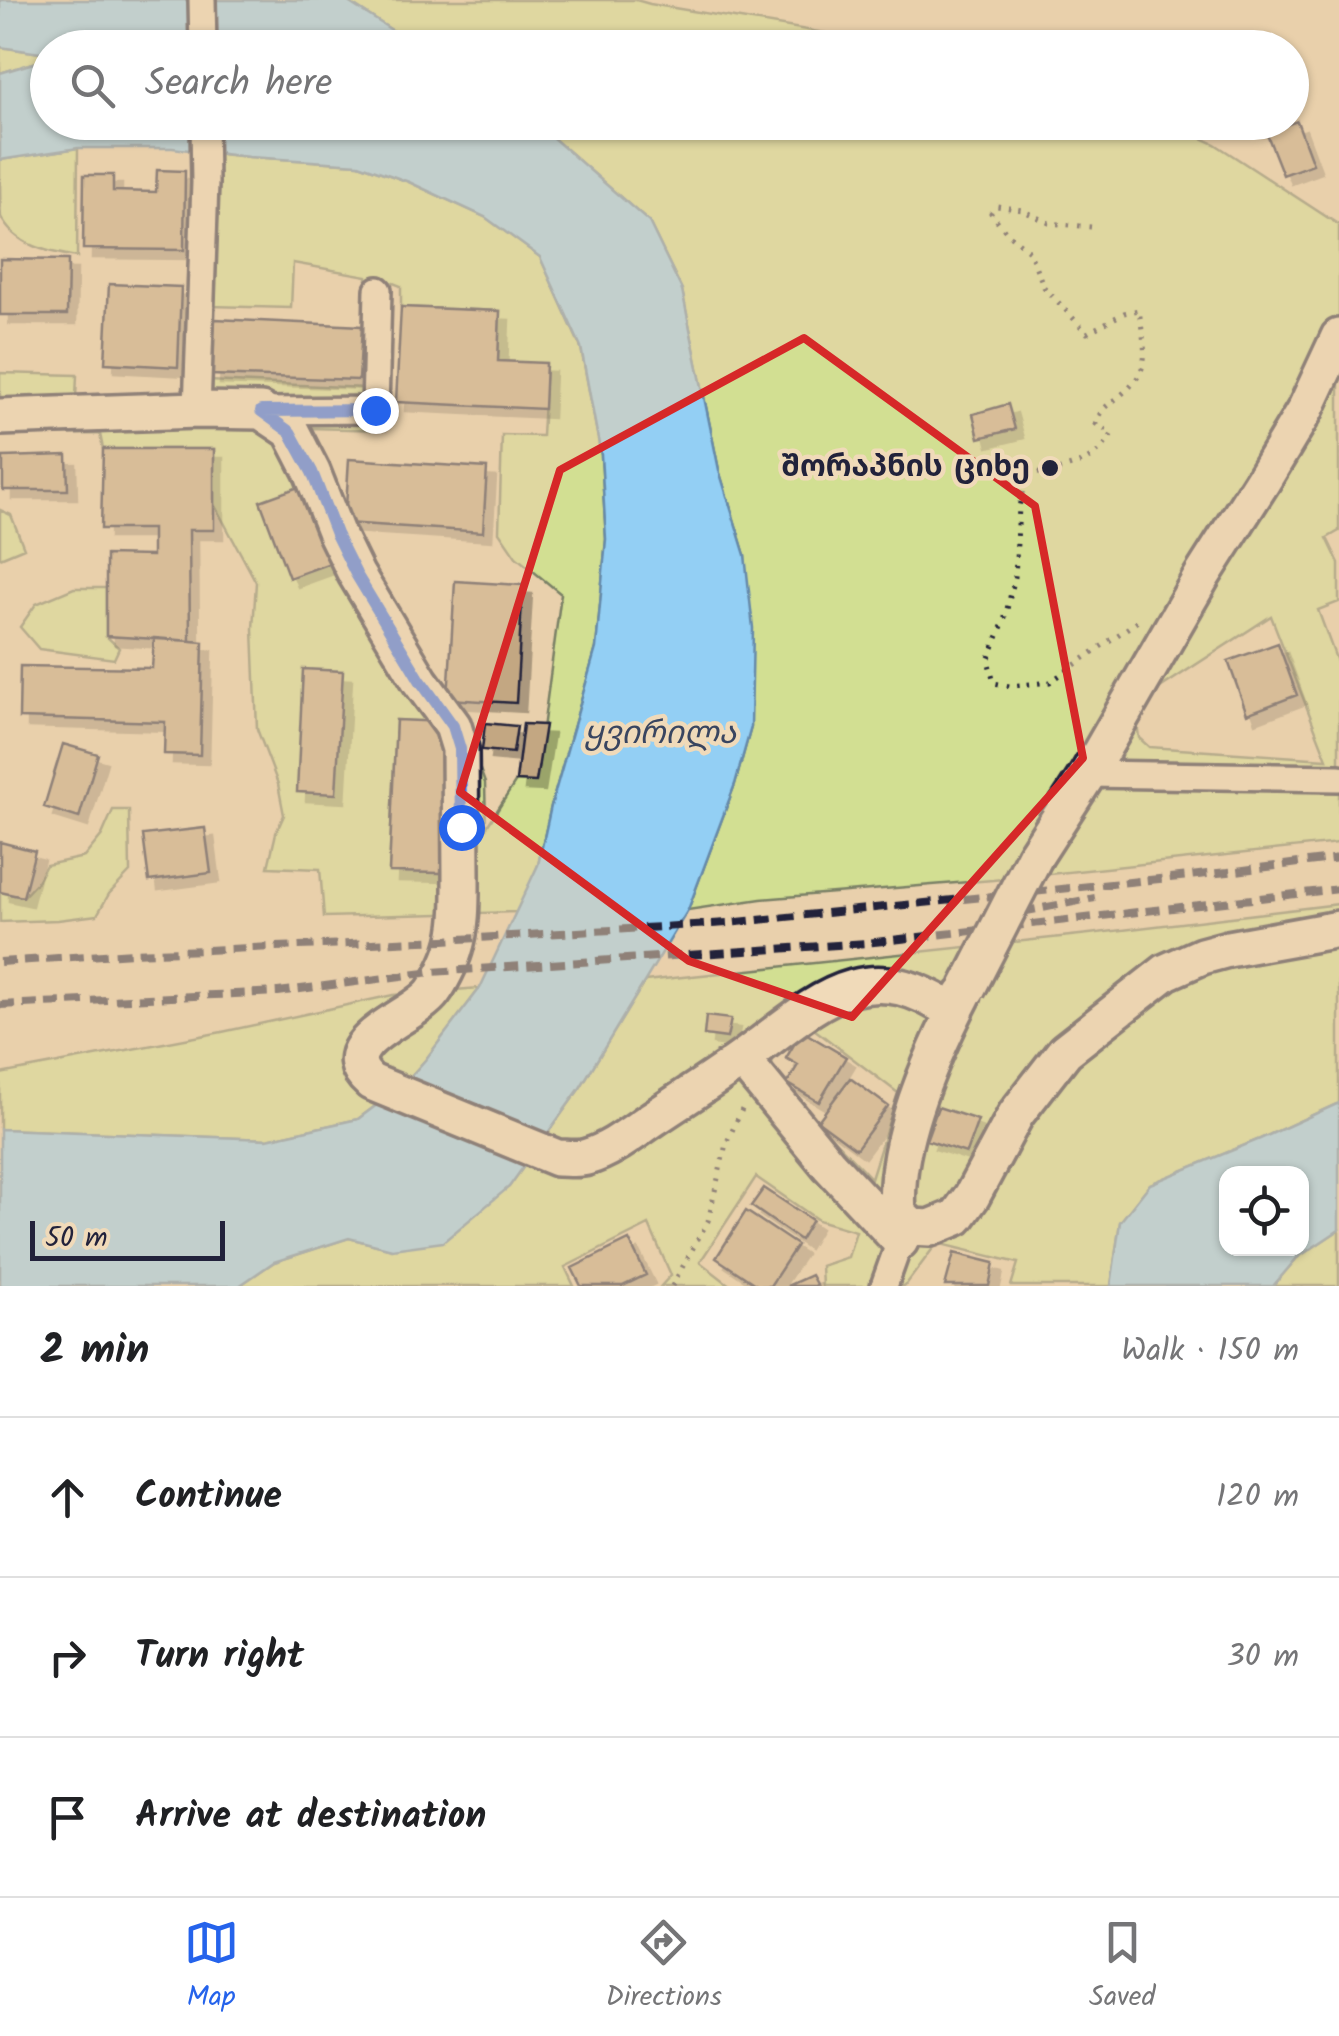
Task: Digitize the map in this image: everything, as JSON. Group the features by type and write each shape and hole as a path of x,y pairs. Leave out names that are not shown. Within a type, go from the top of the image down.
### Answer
{"street":[{"path":"202,0 202,30"},
{"path":"196,410 204,140"},
{"path":"0,417 196,410 375,410 378,290"},
{"path":"884,1286 906,1234 898,1214 896,1188 912,1113 960,1001 1035,856 1305,410 1339,337"},
{"path":"261,411 290,432 312,472 356,574 453,726 460,749 460,913 454,950 433,992 365,1043 358,1054 357,1065 371,1082 557,1158 584,1159 610,1148 746,1062 804,1011 836,993 891,984 932,998 960,1001"},
{"path":"1088,774 1339,778"},
{"path":"906,1234 957,1217 1016,1114 1065,1051 1166,972 1228,949 1339,928"},
{"path":"746,1062 829,1165 906,1234"}],"path":[{"path":"1091,227 1049,223 1022,210 997,206 991,213 1029,252 1044,287 1087,333 1124,313 1140,310 1146,358 1136,382 1100,410 1096,424 1112,434 1105,446 1069,468 1026,476 1019,507 1015,577 1004,621 988,660 994,683 1010,686 1050,682 1156,608"},
{"path":"672,1286 708,1220 726,1144 744,1105 746,1062"}],"highlighted area":[{"path":"804,338 1035,506 1083,758 852,1017 689,961 460,792 560,470"}],"green space":[{"path":"345,0 636,0 807,30 392,30"},
{"path":"0,47 30,51 30,64 0,73"},
{"path":"555,140 1206,140 1339,225 1339,531 1327,538 1339,563 1339,602 1318,610 1339,667 1339,843 993,880 761,899 688,910 735,784 751,727 745,555 719,470 682,290 649,222","holes":["1271,616 1327,759 1149,747 1139,738 1137,722 1154,692"]},
{"path":"78,148 77,257 33,246 7,227 1,217 0,160"},
{"path":"191,151 359,164 485,217 540,257 581,348 601,455 606,539 596,648 538,865 518,912 324,917 320,869 268,867 284,815 278,784 257,729 253,629 256,582 214,504 214,449 103,449 100,434 0,435 0,373 77,375 76,398 186,395","holes":["293,263 367,276 366,388 208,381 211,306 291,308","388,281 401,286 401,307 500,311 498,361 546,364 542,436 502,435 499,532 516,557 561,594 536,781 516,781 486,828 485,783 471,745 345,523 308,428 386,430","396,720 446,723 440,873 389,871"]},
{"path":"0,510 11,515 24,548 0,558"},
{"path":"74,588 106,588 106,636 119,648 114,659 39,649 20,627 36,604"},
{"path":"113,810 129,810 130,872 109,894 97,915 0,922 0,892 23,897 46,865 84,857 102,835"},
{"path":"1339,904 1339,1103 1150,1184 1120,1222 1111,1286 1011,1286 1018,1263 937,1243 905,1286 822,1286 821,1266 848,1257 856,1231 818,1220 756,1177 700,1262 731,1286 661,1286 671,1275 649,1225 565,1267 574,1286 239,1286 274,1262 349,1238 392,1249 509,1187 580,1088 645,981","holes":["806,1023 898,1093 871,1178 771,1074 774,1051"]},
{"path":"480,988 402,1086 358,1119 267,1139 0,1129 0,1074 393,995"},
{"path":"1339,1230 1339,1286 1273,1286 1297,1258 1309,1256 1309,1250"}],"water":[{"path":"0,0 345,0 392,30 30,30 30,51 0,47"},
{"name":"ყვირილა","path":"30,64 30,140 555,140 649,222 682,290 719,470 745,555 753,628 751,727 735,784 688,910 580,1088 509,1187 443,1242 392,1249 349,1238 274,1262 239,1286 0,1286 0,1129 267,1139 358,1119 402,1086 480,988 538,865 596,648 606,539 601,455 581,347 540,257 485,217 359,164 172,148 78,148 0,160 0,73"},
{"path":"1339,1103 1339,1230 1309,1250 1309,1166 1219,1166 1219,1256 1300,1256 1273,1286 1111,1286 1120,1222 1150,1184"}],"building":[{"path":"1269,140 1304,140 1313,164 1283,175"},
{"path":"157,170 185,171 184,250 83,249 84,175 113,175 113,191 156,192"},
{"path":"0,259 68,260 67,315 0,315"},
{"path":"109,284 181,287 178,367 105,363"},
{"path":"401,307 500,311 498,361 546,363 544,409 396,402"},
{"path":"215,319 362,326 359,380 211,375"},
{"path":"1008,404 1015,429 979,438 973,414"},
{"path":"103,449 214,449 214,530 189,530 190,641 106,636 106,555 152,556 152,529 101,529"},
{"path":"67,455 68,490 3,490 3,457"},
{"path":"349,459 487,468 483,532 345,523"},
{"path":"304,485 333,562 289,578 260,501"},
{"path":"455,581 523,585 516,703 448,699"},
{"path":"154,638 203,642 200,755 164,754 165,722 19,718 20,666 152,668"},
{"path":"1278,643 1297,695 1247,714 1228,661"},
{"path":"303,669 343,671 336,794 297,792"},
{"path":"396,720 446,722 441,873 389,872"},
{"path":"485,723 517,726 513,753 482,750"},
{"path":"523,724 545,725 536,782 516,781"},
{"path":"63,744 98,754 79,818 44,807"},
{"path":"205,828 211,873 149,881 143,835"},
{"path":"0,842 35,851 23,897 0,892"},
{"path":"706,1016 731,1019 727,1038 704,1035"},
{"path":"802,1031 846,1057 819,1102 787,1083 798,1065 786,1058"},
{"path":"850,1078 888,1106 856,1149 818,1121"},
{"path":"938,1107 978,1120 966,1153 926,1140"},
{"path":"764,1188 812,1220 800,1240 751,1206"},
{"path":"746,1211 797,1245 770,1286 758,1286 716,1258"},
{"path":"629,1240 646,1275 623,1286 581,1286 572,1268"},
{"path":"954,1253 994,1263 989,1286 945,1286"},
{"path":"811,1275 817,1286 787,1286"}],"railway":[{"path":"0,962 728,923 1339,858"},
{"path":"0,1005 278,992 432,972 866,943 1339,889"},
{"path":"1021,912 1095,898"}],"place":[{"name":"შორაპნის ციხე","path":"1050,468"}],"route":[{"path":"375,410 261,411 290,432 312,472 356,574 420,680 453,726 460,749 461,827"}]}
